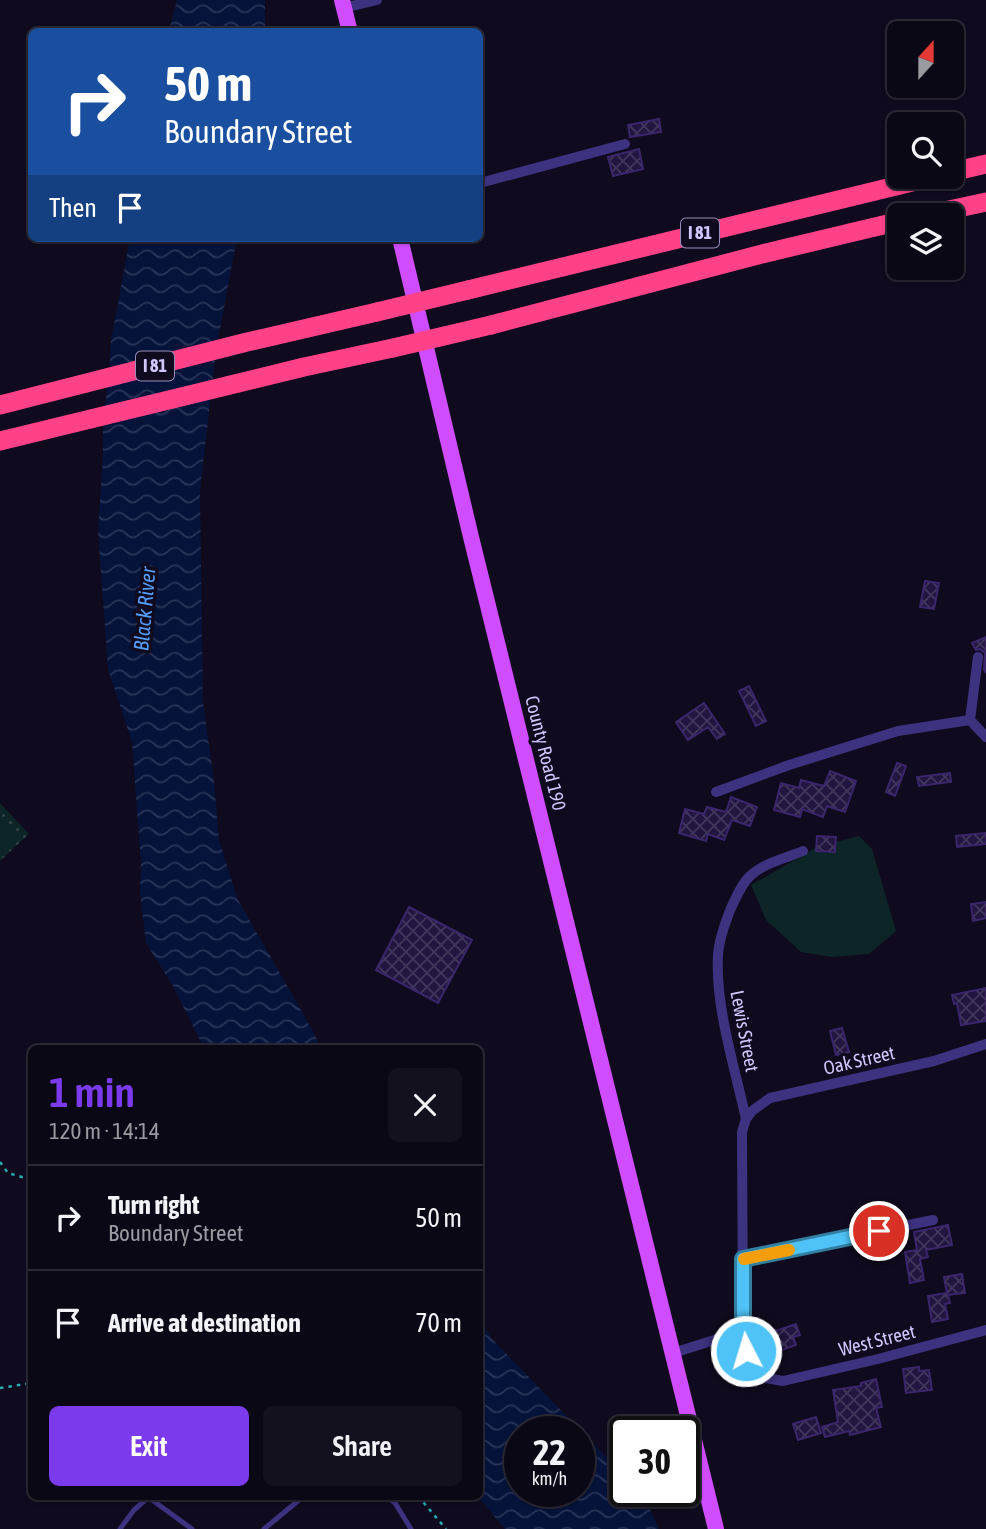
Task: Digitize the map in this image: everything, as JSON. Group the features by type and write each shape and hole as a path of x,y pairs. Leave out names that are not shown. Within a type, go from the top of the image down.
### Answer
{"highway":[{"path":"964,169 986,164"},
{"name":"I 81","path":"0,405 247,342 887,188"},
{"path":"964,207 986,202"},
{"name":"I 81","path":"0,441 491,325 887,224"}],"main road":[{"path":"343,4 348,28"},
{"name":"County Road 190","path":"401,242 471,537 716,1529"}],"street":[{"path":"343,4 377,0"},
{"path":"483,182 625,144"},
{"path":"978,657 971,720 986,737"},
{"path":"716,792 789,765 898,731 971,720"},
{"name":"Lewis Street","path":"776,1381 759,1374 754,1367 746,1351 743,1331 742,1132 746,1119 726,1034 718,985 718,953 723,927 737,895 750,876 803,851"},
{"name":"Oak Street","path":"746,1119 770,1098 934,1061 986,1044"},
{"path":"743,1259 933,1220"},
{"name":"West Street","path":"776,1381 878,1359 986,1330"},
{"path":"673,1353 743,1331"}],"lane":[{"path":"120,1529 146,1500"},
{"path":"153,1500 191,1529"},
{"path":"264,1529 299,1500"},
{"path":"391,1500 411,1529"}],"path":[{"path":"0,1162 8,1173 28,1176"},
{"path":"0,1388 28,1384"},
{"path":"421,1500 446,1529"}],"green space":[{"path":"0,803 29,834 0,861"},
{"path":"0,820 16,837 0,853"},
{"path":"859,836 872,849 896,931 869,954 832,957 801,952 766,920 751,885 817,847"}],"water":[{"path":"177,0 265,0 265,28 170,28"},
{"name":"Black River","path":"129,242 236,242 216,350 200,491 203,702 219,840 238,900 320,1045 202,1045 173,986 146,943 140,893 141,863 132,742 108,669 98,531 103,416 111,340"},
{"path":"483,1324 491,1338 567,1416 504,1416 504,1507 595,1507 595,1445 609,1460 609,1507 649,1507 659,1529 505,1529 480,1500 483,1500"}],"building":[{"path":"659,119 661,132 630,137 628,125"},
{"path":"639,149 643,169 613,176 608,157"},
{"path":"925,581 939,583 934,609 920,607"},
{"path":"986,637 986,673 985,653 980,649 976,650 972,643"},
{"path":"749,686 766,721 756,726 739,691"},
{"path":"704,703 725,734 717,739 708,727 688,740 676,722"},
{"path":"897,763 906,766 895,796 886,792"},
{"path":"830,771 856,781 845,812 827,806 823,817 802,809 800,817 774,810 781,783 799,788 801,780 824,786"},
{"path":"950,773 951,782 919,786 917,777"},
{"path":"731,797 757,807 750,826 732,820 724,840 708,834 706,841 679,833 685,809 704,814 707,807 726,812"},
{"path":"986,833 986,844 957,847 956,836"},
{"path":"817,836 836,837 835,852 816,851"},
{"path":"986,902 986,918 973,921 971,904"},
{"path":"409,907 472,940 438,1003 376,970"},
{"path":"986,988 986,1021 961,1025 957,1003 954,1004 952,995"},
{"path":"842,1028 849,1052 836,1055 830,1031"},
{"path":"948,1225 952,1245 926,1250 928,1257 920,1259 924,1280 910,1283 905,1252 917,1250 914,1232"},
{"path":"962,1274 965,1293 948,1295 950,1303 945,1304 948,1319 932,1322 928,1296 947,1293 944,1277"},
{"path":"796,1324 800,1335 793,1337 796,1345 779,1351 772,1332"},
{"path":"919,1367 919,1371 929,1370 932,1390 906,1393 903,1369"},
{"path":"876,1379 882,1407 876,1408 881,1427 850,1435 849,1431 825,1437 822,1427 838,1422 833,1390 861,1386 861,1383"},
{"path":"816,1417 821,1433 798,1440 793,1424"}],"slow traffic":[{"path":"744,1259 789,1250"}],"route":[{"path":"746,1351 743,1331 743,1259 879,1231"}]}
